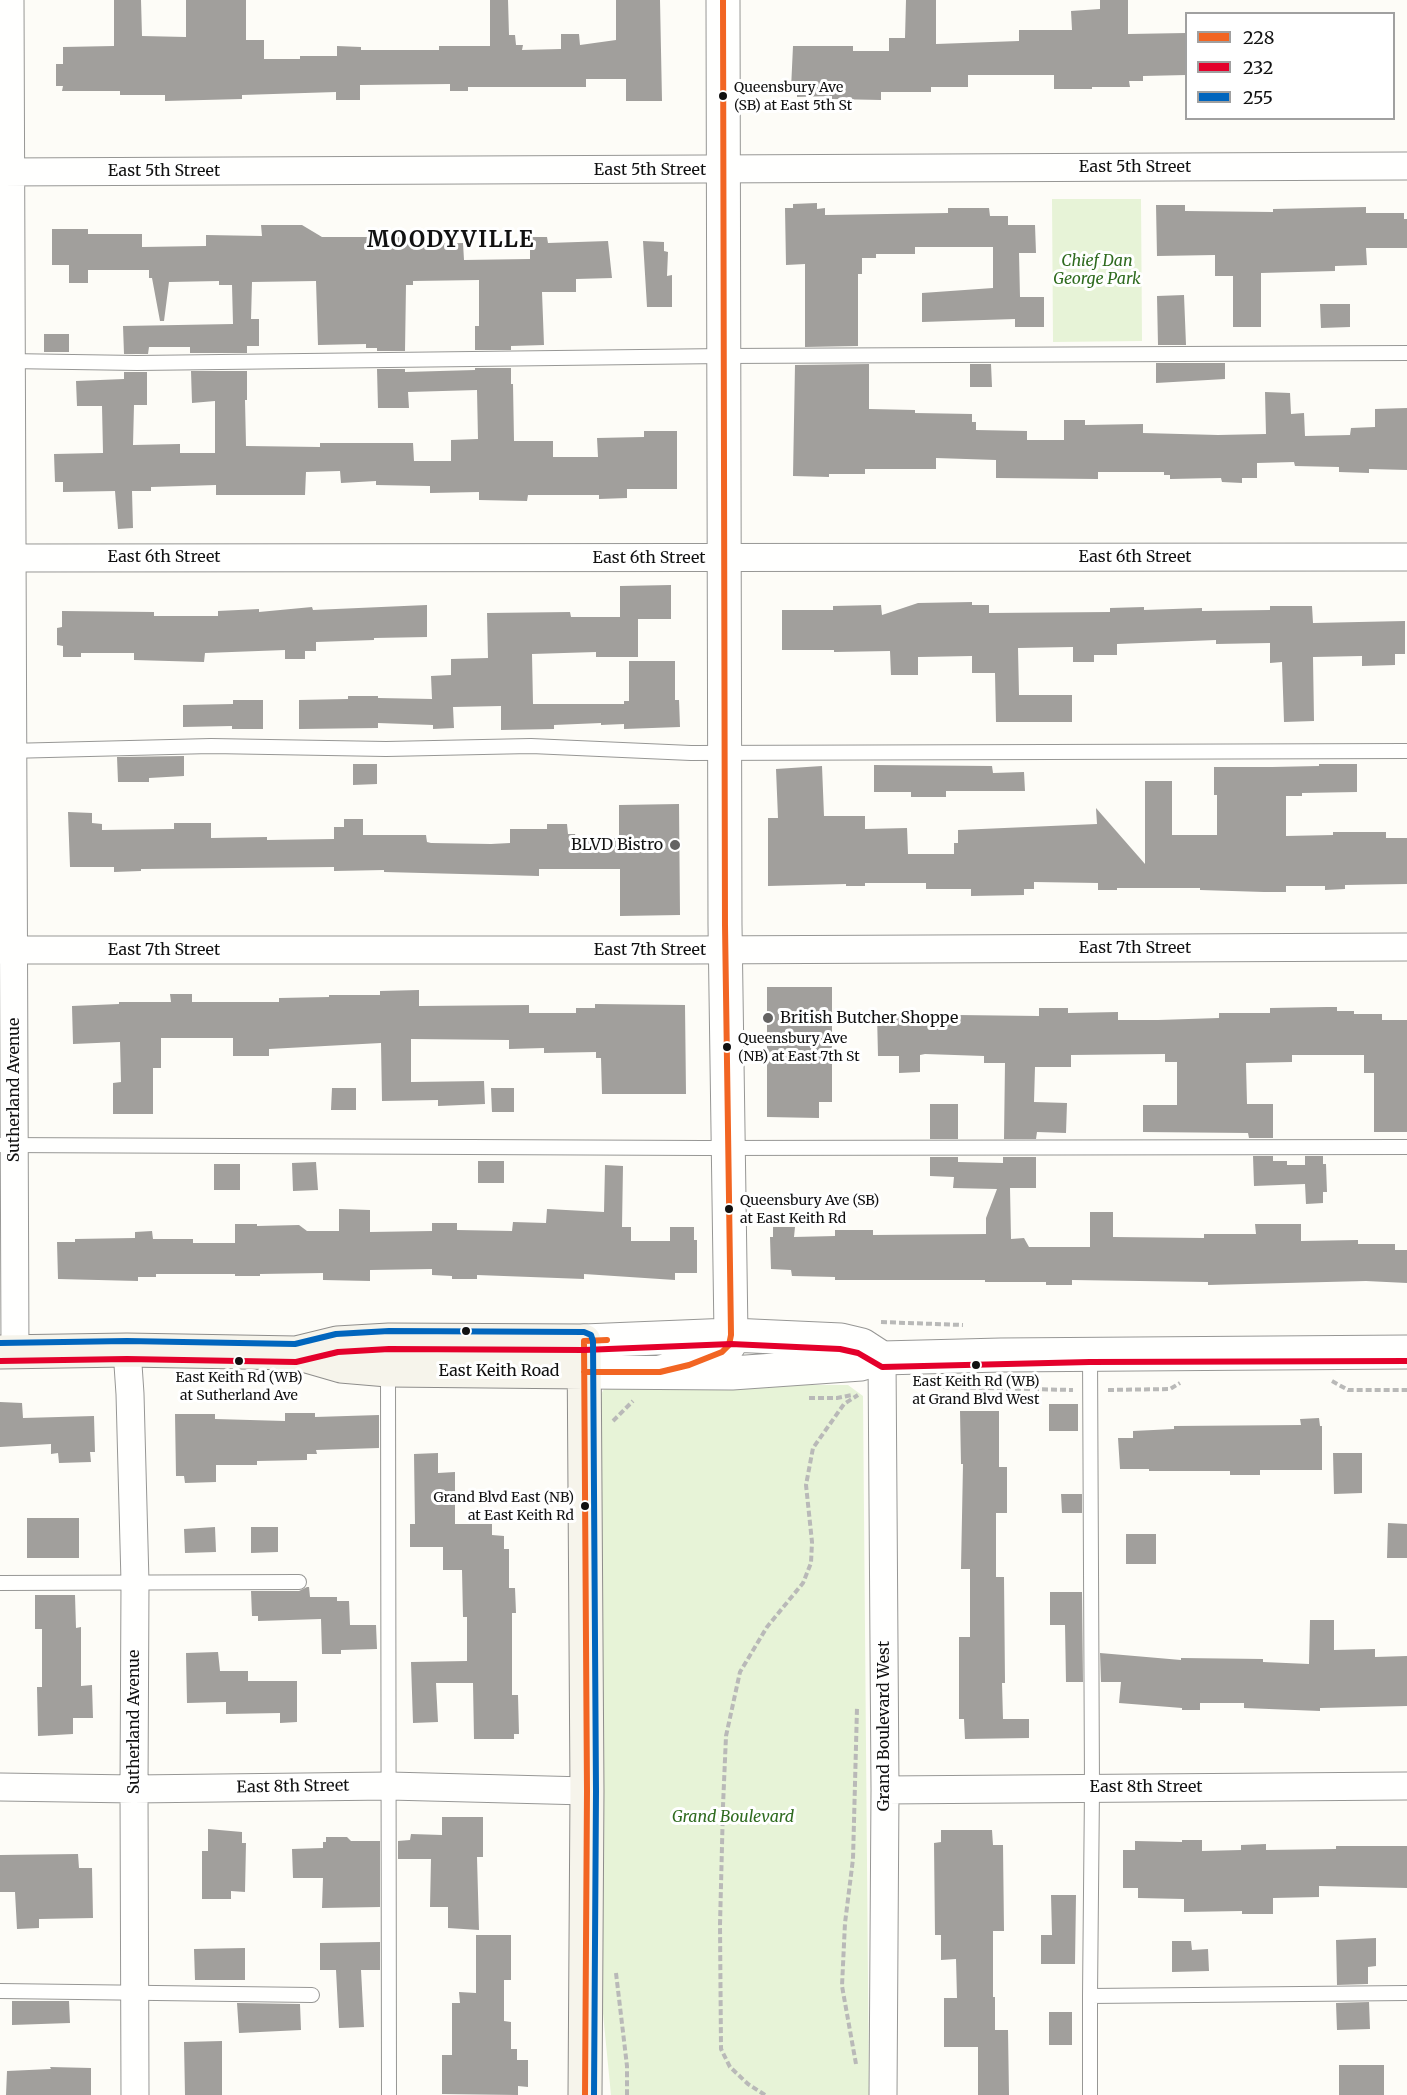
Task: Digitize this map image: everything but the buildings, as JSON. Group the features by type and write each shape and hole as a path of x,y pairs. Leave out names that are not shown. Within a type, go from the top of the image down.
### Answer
{"main road":[{"name":"East Keith Road","path":"8,1352 127,1350 296,1353 337,1343 389,1340 584,1356"},
{"name":"East Keith Road","path":"296,1353 341,1366 388,1370 584,1356"},
{"path":"584,1356 587,1791 585,2095"}],"street":[{"name":"Sutherland Avenue","path":"8,1352 6,172 10,0"},
{"path":"660,1372 709,1359 729,1345 731,1335 725,950 723,0"},
{"name":"East 5th Street","path":"6,172 1407,166"},
{"name":"East 6th Street","path":"6,558 212,556 723,559 1407,557"},
{"name":"East 7th Street","path":"7,950 1407,947"},
{"path":"731,1335 738,1346 750,1357 784,1369"},
{"name":"East Keith Road","path":"584,1356 731,1335 841,1340 862,1345 882,1358"},
{"name":"Sutherland Avenue","path":"127,1350 135,1582 135,2095"},
{"name":"East Keith Road","path":"584,1356 660,1372 732,1372 861,1364 882,1358 1090,1353 1407,1352"},
{"name":"Grand Boulevard West","path":"882,1358 885,1790 883,2095"},
{"name":"East 8th Street","path":"0,1787 134,1789 389,1786 587,1791"},
{"name":"East 8th Street","path":"885,1790 1407,1786"}],"lane":[{"path":"6,361 137,363 724,356 1407,353"},
{"path":"6,751 211,746 386,749 531,746 690,753 1407,751"},
{"path":"7,1145 727,1148 1407,1147"},
{"path":"1090,1353 1092,1788 1090,2095"},
{"path":"388,1370 389,2095"},
{"path":"0,1583 299,1582"},
{"path":"0,1991 312,1995"},
{"path":"1090,1996 1407,1993"}],"path":[{"path":"906,1322 965,1325"},
{"path":"936,1386 1082,1390"},
{"path":"765,2095 748,2084 730,2067 721,2049 720,1913 726,1736 740,1672 767,1627 803,1583 812,1563 806,1485 813,1448 844,1404 860,1393 860,1405"},
{"path":"610,1423 635,1399"},
{"path":"856,2066 842,1986 845,1923 853,1859 857,1701"}],"green space":[{"name":"Chief Dan George Park","path":"1052,199 1141,199 1142,341 1053,342"},
{"name":"Grand Boulevard","path":"848,1385 863,1396 869,2095 611,2095 600,1983 600,1396 604,1389"}],"transit line":[{"name":"228","path":"584,1372 660,1372 689,1365 722,1352 729,1345 731,1335 725,925 723,0"},
{"name":"255","path":"0,1343 127,1341 295,1344 336,1334 389,1331 584,1332 591,1335 593,1341 596,1791 594,2095"},
{"name":"228","path":"585,2095 587,1791 584,1341 607,1340"},
{"name":"232","path":"0,1361 127,1359 296,1362 338,1352 389,1349 584,1350 731,1344 840,1349 858,1353 882,1367 1090,1362 1407,1361"}],"place":[{"name":"Queensbury Ave (SB) at East 5th St","path":"723,96"},
{"name":"BLVD Bistro","path":"675,845"},
{"name":"British Butcher Shoppe","path":"768,1018"},
{"name":"Queensbury Ave (NB) at East 7th St","path":"727,1047"},
{"name":"Queensbury Ave (SB) at East Keith Rd","path":"729,1209"},
{"name":"East Keith Rd (WB) at Sutherland Ave","path":"239,1361"},
{"name":"East Keith Rd (WB) at Grand Blvd West","path":"976,1365"},
{"name":"Grand Blvd East (NB) at East Keith Rd","path":"585,1506"}],"district":[{"name":"MOODYVILLE","path":"451,241"}]}
